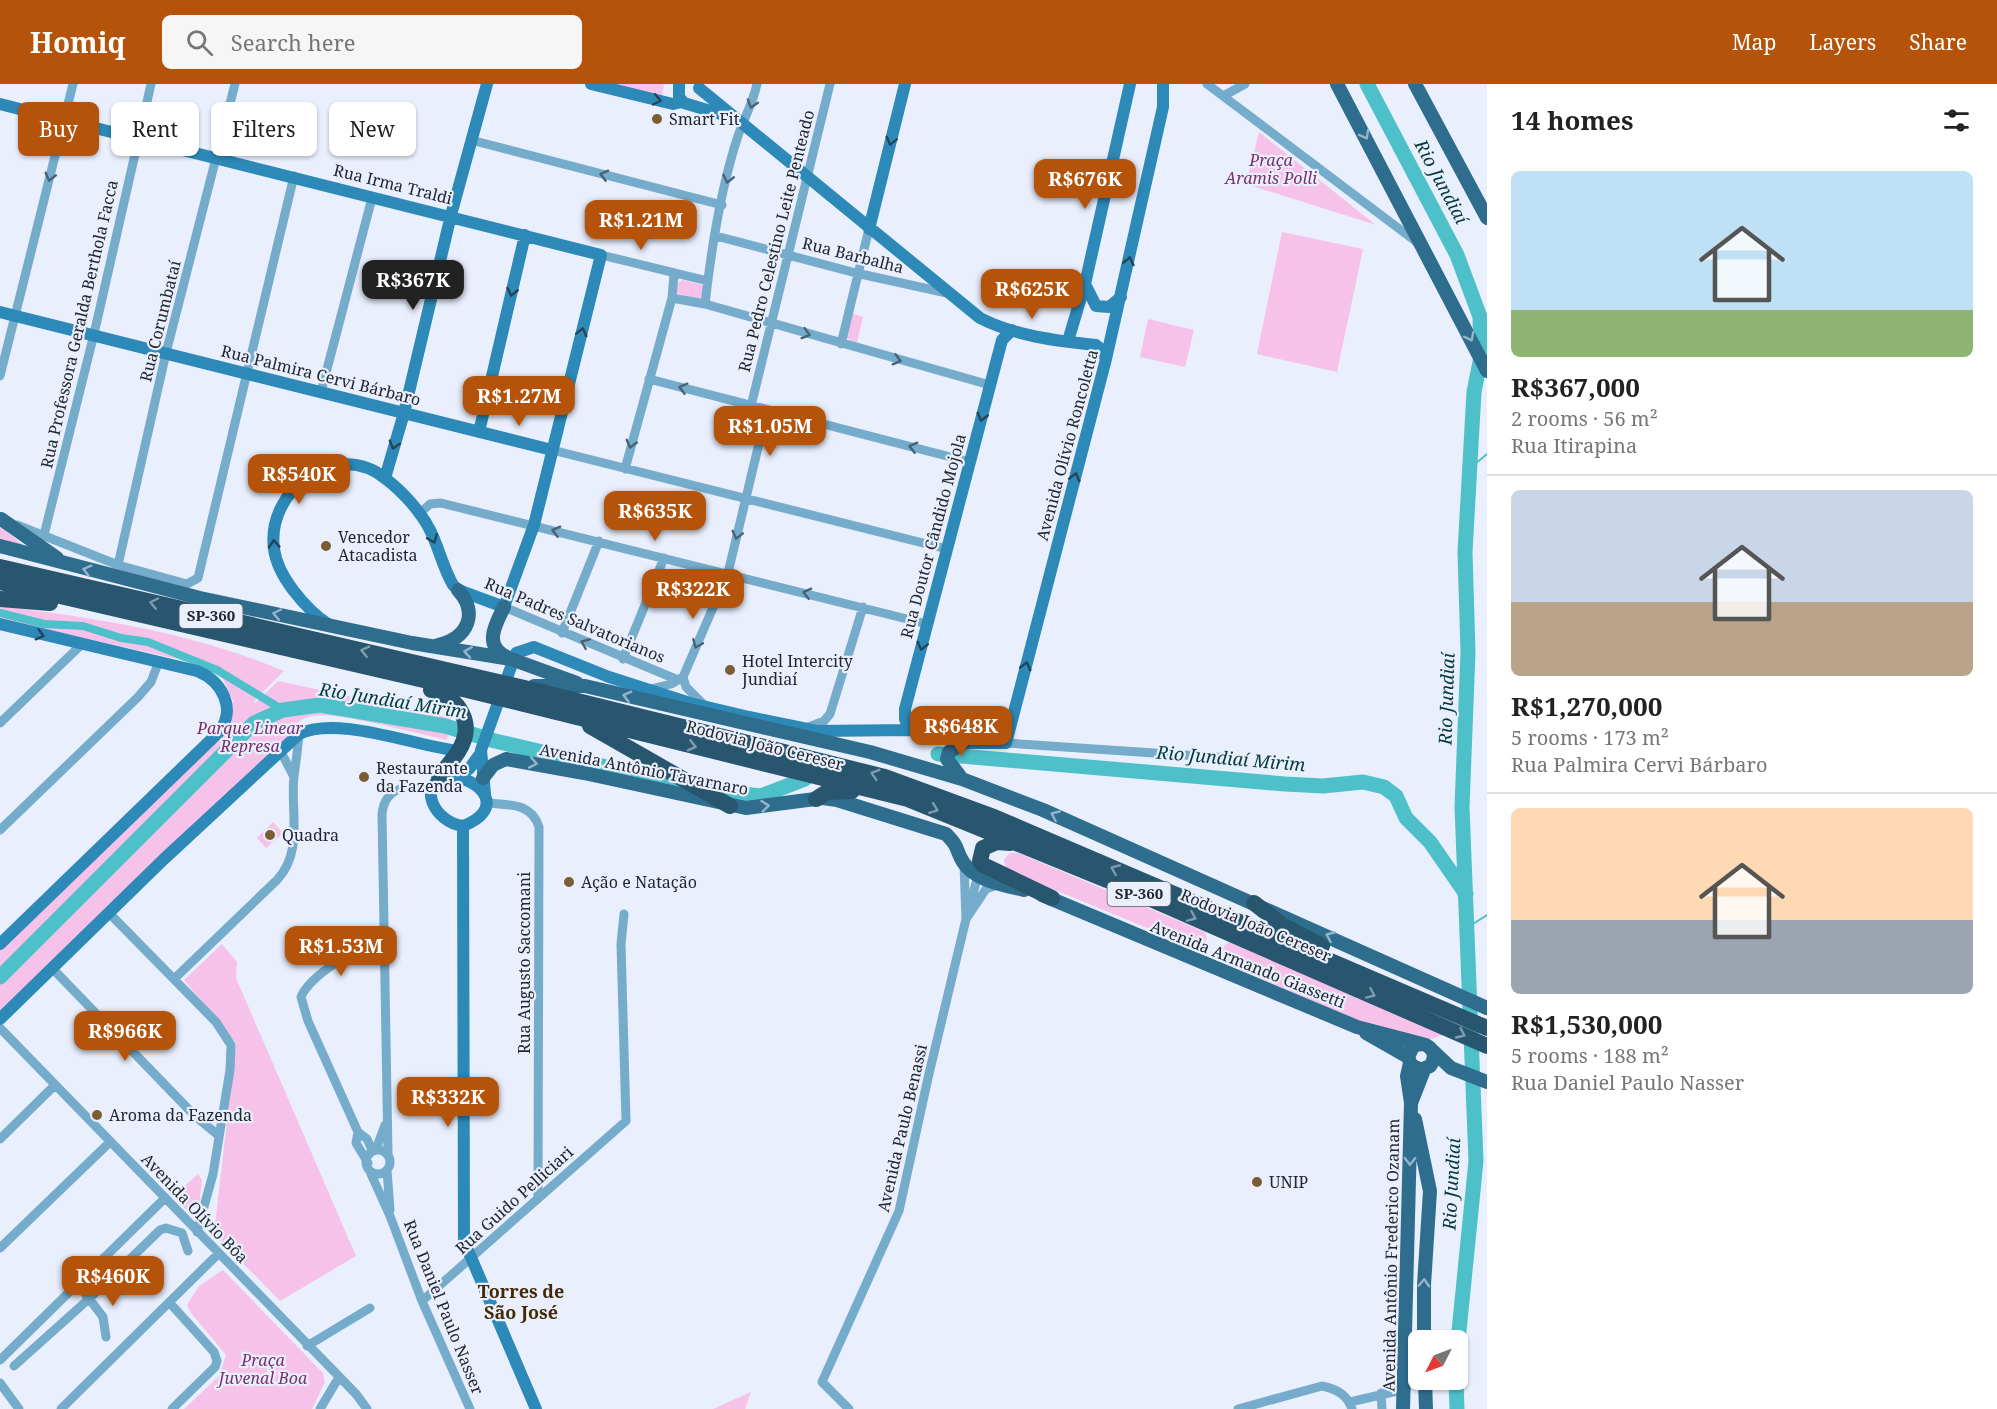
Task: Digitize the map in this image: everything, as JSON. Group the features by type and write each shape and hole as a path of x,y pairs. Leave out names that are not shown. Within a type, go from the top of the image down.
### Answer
{"highway":[{"name":"Rodovia João Cereser","path":"0,567 852,767 955,801 1404,991 1487,1046"},
{"name":"Rodovia João Cereser","path":"0,582 572,716 908,799 1437,1014 1487,1029"},
{"path":"0,597 28,602 99,607"},
{"path":"327,658 385,678 444,694 459,706 466,723 460,748 453,771 436,783"},
{"path":"572,716 724,802"},
{"path":"816,799 827,792 847,790 908,799"},
{"path":"1042,853 1014,844 989,843 980,854 980,871 1052,898"},
{"path":"1254,903 1282,925 1404,991"}],"main road":[{"path":"1337,84 1487,371"},
{"path":"1415,84 1455,154 1487,218"},
{"path":"1455,154 1469,169 1487,203"},
{"path":"1,519 64,563"},
{"path":"0,546 200,598 332,626 511,659"},
{"path":"434,646 457,638 466,627 471,610 467,600 458,590"},
{"path":"504,606 491,639 499,654 511,659 585,686 870,752 960,776 1043,810 1487,1008"},
{"path":"513,686 585,686"},
{"path":"959,745 949,752 947,759 960,776"},
{"name":"Avenida Antônio Tavarnaro","path":"483,778 493,765 506,759 584,772 757,807 816,799 847,802 946,834 958,846 963,862"},
{"name":"Avenida Armando Giassetti","path":"963,862 1000,884 1052,898 1125,932 1357,1027 1409,1060"},
{"name":"Avenida Armando Giassetti","path":"1357,1027 1409,1038 1427,1047 1453,1068 1487,1082"},
{"path":"1413,1046 1427,1047 1433,1063 1425,1069 1417,1069 1409,1060 1413,1046"},
{"name":"Avenida Antônio Frederico Ozanam","path":"1403,1409 1406,1389 1411,1102 1407,1076 1409,1060"},
{"name":"Avenida Armando Giassetti","path":"1425,1069 1453,1068"},
{"name":"Avenida Antônio Frederico Ozanam","path":"1411,1102 1425,1069"},
{"path":"1411,1102 1422,1144 1430,1191 1424,1285 1424,1330"},
{"path":"1409,1192 1412,1185 1419,1182 1430,1191"},
{"path":"1425,1390 1426,1409"}],"street":[{"path":"68,102 73,84"},
{"name":"Rua Professora Geralda Berthola Facca","path":"146,102 151,84"},
{"name":"Rua Corumbataí","path":"118,565 166,353 235,84"},
{"path":"385,478 404,413 451,215 487,84"},
{"path":"591,84 673,104 687,103 700,98 696,86"},
{"path":"705,304 722,205 741,121 757,84"},
{"name":"Rua Pedro Celestino Leite Penteado","path":"751,406 830,84"},
{"path":"841,344 856,273 905,84"},
{"name":"Avenida Olívio Roncoletta","path":"1068,341 1085,284 1130,84"},
{"name":"Avenida Olívio Roncoletta","path":"1006,743 1121,297 1163,107 1163,84"},
{"path":"1207,84 1225,95 1366,206 1422,246"},
{"path":"1225,95 1245,84"},
{"path":"681,85 678,93 687,103 741,121"},
{"path":"696,86 948,293 991,324 1001,334 1002,340"},
{"name":"Rua Irma Traldi","path":"0,104 18,108"},
{"path":"471,141 722,205"},
{"name":"Rua Irma Traldi","path":"199,153 708,281"},
{"path":"0,376 55,156"},
{"name":"Rua Professora Geralda Berthola Facca","path":"44,535 94,334 134,156"},
{"path":"1,519 118,565 188,584 194,582 200,572 294,176"},
{"path":"321,392 372,198"},
{"path":"479,432 525,235"},
{"name":"Rua Barbalha","path":"716,236 856,273 948,293"},
{"path":"504,606 534,525 601,255"},
{"path":"625,468 672,298 674,274"},
{"path":"1085,284 1096,306 1109,307 1121,297"},
{"path":"672,298 705,304 990,385"},
{"name":"Rua Palmira Cervi Bárbaro","path":"0,312 747,497 947,549"},
{"path":"991,324 1045,338 1096,345 1102,350 1106,359"},
{"path":"1002,340 1012,330"},
{"name":"Rua Doutor Cândido Mojola","path":"915,732 905,719 905,709 1002,340"},
{"path":"649,379 970,462"},
{"path":"649,689 681,679 728,573 767,410"},
{"path":"332,626 316,617 297,596 279,567 274,550 274,524 282,502 309,475 334,465 364,467 385,478 420,513 431,531 447,576 458,590"},
{"path":"420,513 430,504 441,503 927,624"},
{"path":"562,633 598,541"},
{"path":"624,660 664,558"},
{"name":"Rua Padres Salvatorianos","path":"458,590 504,606 624,660 681,679"},
{"path":"806,728 824,721 830,714 864,607"},
{"path":"0,624 197,671 210,677 220,687 227,704 225,722 219,732 0,944"},
{"path":"0,723 81,645"},
{"path":"453,771 469,769 480,752 516,653 534,646 609,677 705,706 806,728 847,732 915,732 959,745 1006,743 1229,758"},
{"path":"0,830 138,697 151,682 159,662"},
{"path":"681,679 705,706"},
{"path":"0,1018 299,734 310,728 335,727 430,748 460,748"},
{"path":"174,979 277,880 290,862 295,819 294,777 299,734"},
{"path":"430,748 453,771 487,798"},
{"path":"280,750 294,777"},
{"path":"358,1132 356,1143 368,1163 371,1174 378,1176 387,1170 388,1153 383,939 383,806 394,790 413,785 436,783 431,798 437,812 444,820 463,826 488,809 480,752"},
{"name":"Rua Augusto Saccomani","path":"487,798 526,808 537,819 539,827 538,1198"},
{"path":"463,826 464,1241 536,1409"},
{"path":"963,862 967,882 966,919"},
{"path":"966,919 980,871"},
{"name":"Avenida Paulo Benassi","path":"849,1409 822,1383 899,1211 927,1078 966,919 986,889 1000,884"},
{"path":"109,913 216,1022 231,1045 230,1070 209,1191 197,1232"},
{"name":"Rua Guido Pelliciari","path":"422,1300 626,1121 621,944 624,914"},
{"path":"383,939 353,953 308,985 301,997 306,1015 358,1132 374,1149 388,1153"},
{"path":"52,968 195,1116 218,1135"},
{"name":"Avenida Olívio Bôa","path":"0,1028 339,1377 367,1409"},
{"path":"0,1139 55,1085"},
{"path":"368,1163 386,1123"},
{"path":"0,1248 110,1142"},
{"name":"Rua Daniel Paulo Nasser","path":"387,1170 390,1215"},
{"name":"Rua Daniel Paulo Nasser","path":"371,1174 390,1215 422,1300 470,1409"},
{"path":"0,1360 165,1198"},
{"path":"14,1366 91,1298 160,1230 166,1228 182,1233 188,1251"},
{"path":"63,1407 218,1254"},
{"path":"108,1280 131,1282 153,1263"},
{"path":"78,1284 91,1298 103,1317 106,1337"},
{"path":"169,1302 214,1352 217,1361 215,1367 172,1409"},
{"path":"307,1346 370,1308"},
{"path":"320,1409 339,1377"},
{"path":"0,1383 19,1409"},
{"path":"1238,1409 1322,1386 1334,1389 1351,1406 1381,1393 1406,1389"},
{"path":"1381,1393 1382,1409"}],"green space":[{"path":"612,84 664,84 662,97"},
{"name":"Praça Aramis Polli","path":"1259,132 1376,225 1246,184"},
{"path":"1282,232 1363,249 1337,372 1257,354"},
{"path":"682,280 703,285 701,301 677,293 677,283"},
{"path":"851,313 863,317 857,343 845,337"},
{"path":"1148,319 1194,330 1185,367 1140,357"},
{"path":"0,527 2,528 35,555 0,545"},
{"name":"Parque Linear Represa","path":"0,606 109,622 215,646 284,671 254,701 255,703 278,681 451,718 447,740 378,724 324,715 312,716 297,723 284,733 289,738 0,1015 0,947 227,722 233,701 222,677 191,662 0,619"},
{"name":"Quadra","path":"273,822 283,833 266,848 257,838"},
{"path":"1010,853 1018,853 1205,932 1207,939 1198,949 1011,872 1005,866 1004,859"},
{"path":"1229,942 1448,1033 1432,1039 1362,1022 1227,964 1220,957 1223,947"},
{"path":"222,944 237,962 236,978 356,1256 280,1301 214,1234 236,1043 184,980"},
{"path":"198,1174 202,1180 199,1205 188,1211 173,1196"},
{"name":"Praça Juvenal Boa","path":"223,1270 323,1373 325,1382 312,1409 184,1409 219,1376 226,1355 187,1305 199,1286"},
{"path":"751,1392 745,1409 713,1409"}],"waterway":[{"name":"Rio Jundiaí","path":"1367,84 1457,255 1480,317 1481,357 1474,392 1465,552 1468,652 1462,807 1476,1161 1459,1330"},
{"path":"1469,469 1487,454"},
{"path":"0,613 44,624 83,626 121,638 148,642 217,670 283,710"},
{"name":"Rio Jundiaí Mirim","path":"0,977 254,723 283,710 320,705 445,726 495,741 705,790 761,796 805,779"},
{"name":"Rio Jundiaí Mirim","path":"938,754 1285,784 1323,786 1363,782 1384,787 1396,796 1406,818 1430,842 1466,894"},
{"path":"1465,929 1487,915"},
{"name":"Rio Jundiaí","path":"1456,1390 1457,1409"}],"place":[{"name":"Smart Fit","path":"657,119"},
{"name":"Vencedor Atacadista","path":"326,546"},
{"name":"Hotel Intercity Jundiaí","path":"730,670"},
{"name":"Restaurante da Fazenda","path":"364,777"},
{"name":"Quadra","path":"270,835"},
{"name":"Ação e Natação","path":"569,882"},
{"name":"Aroma da Fazenda","path":"97,1115"},
{"name":"UNIP","path":"1257,1182"}],"district":[{"name":"Torres de São José","path":"521,1302"}]}
